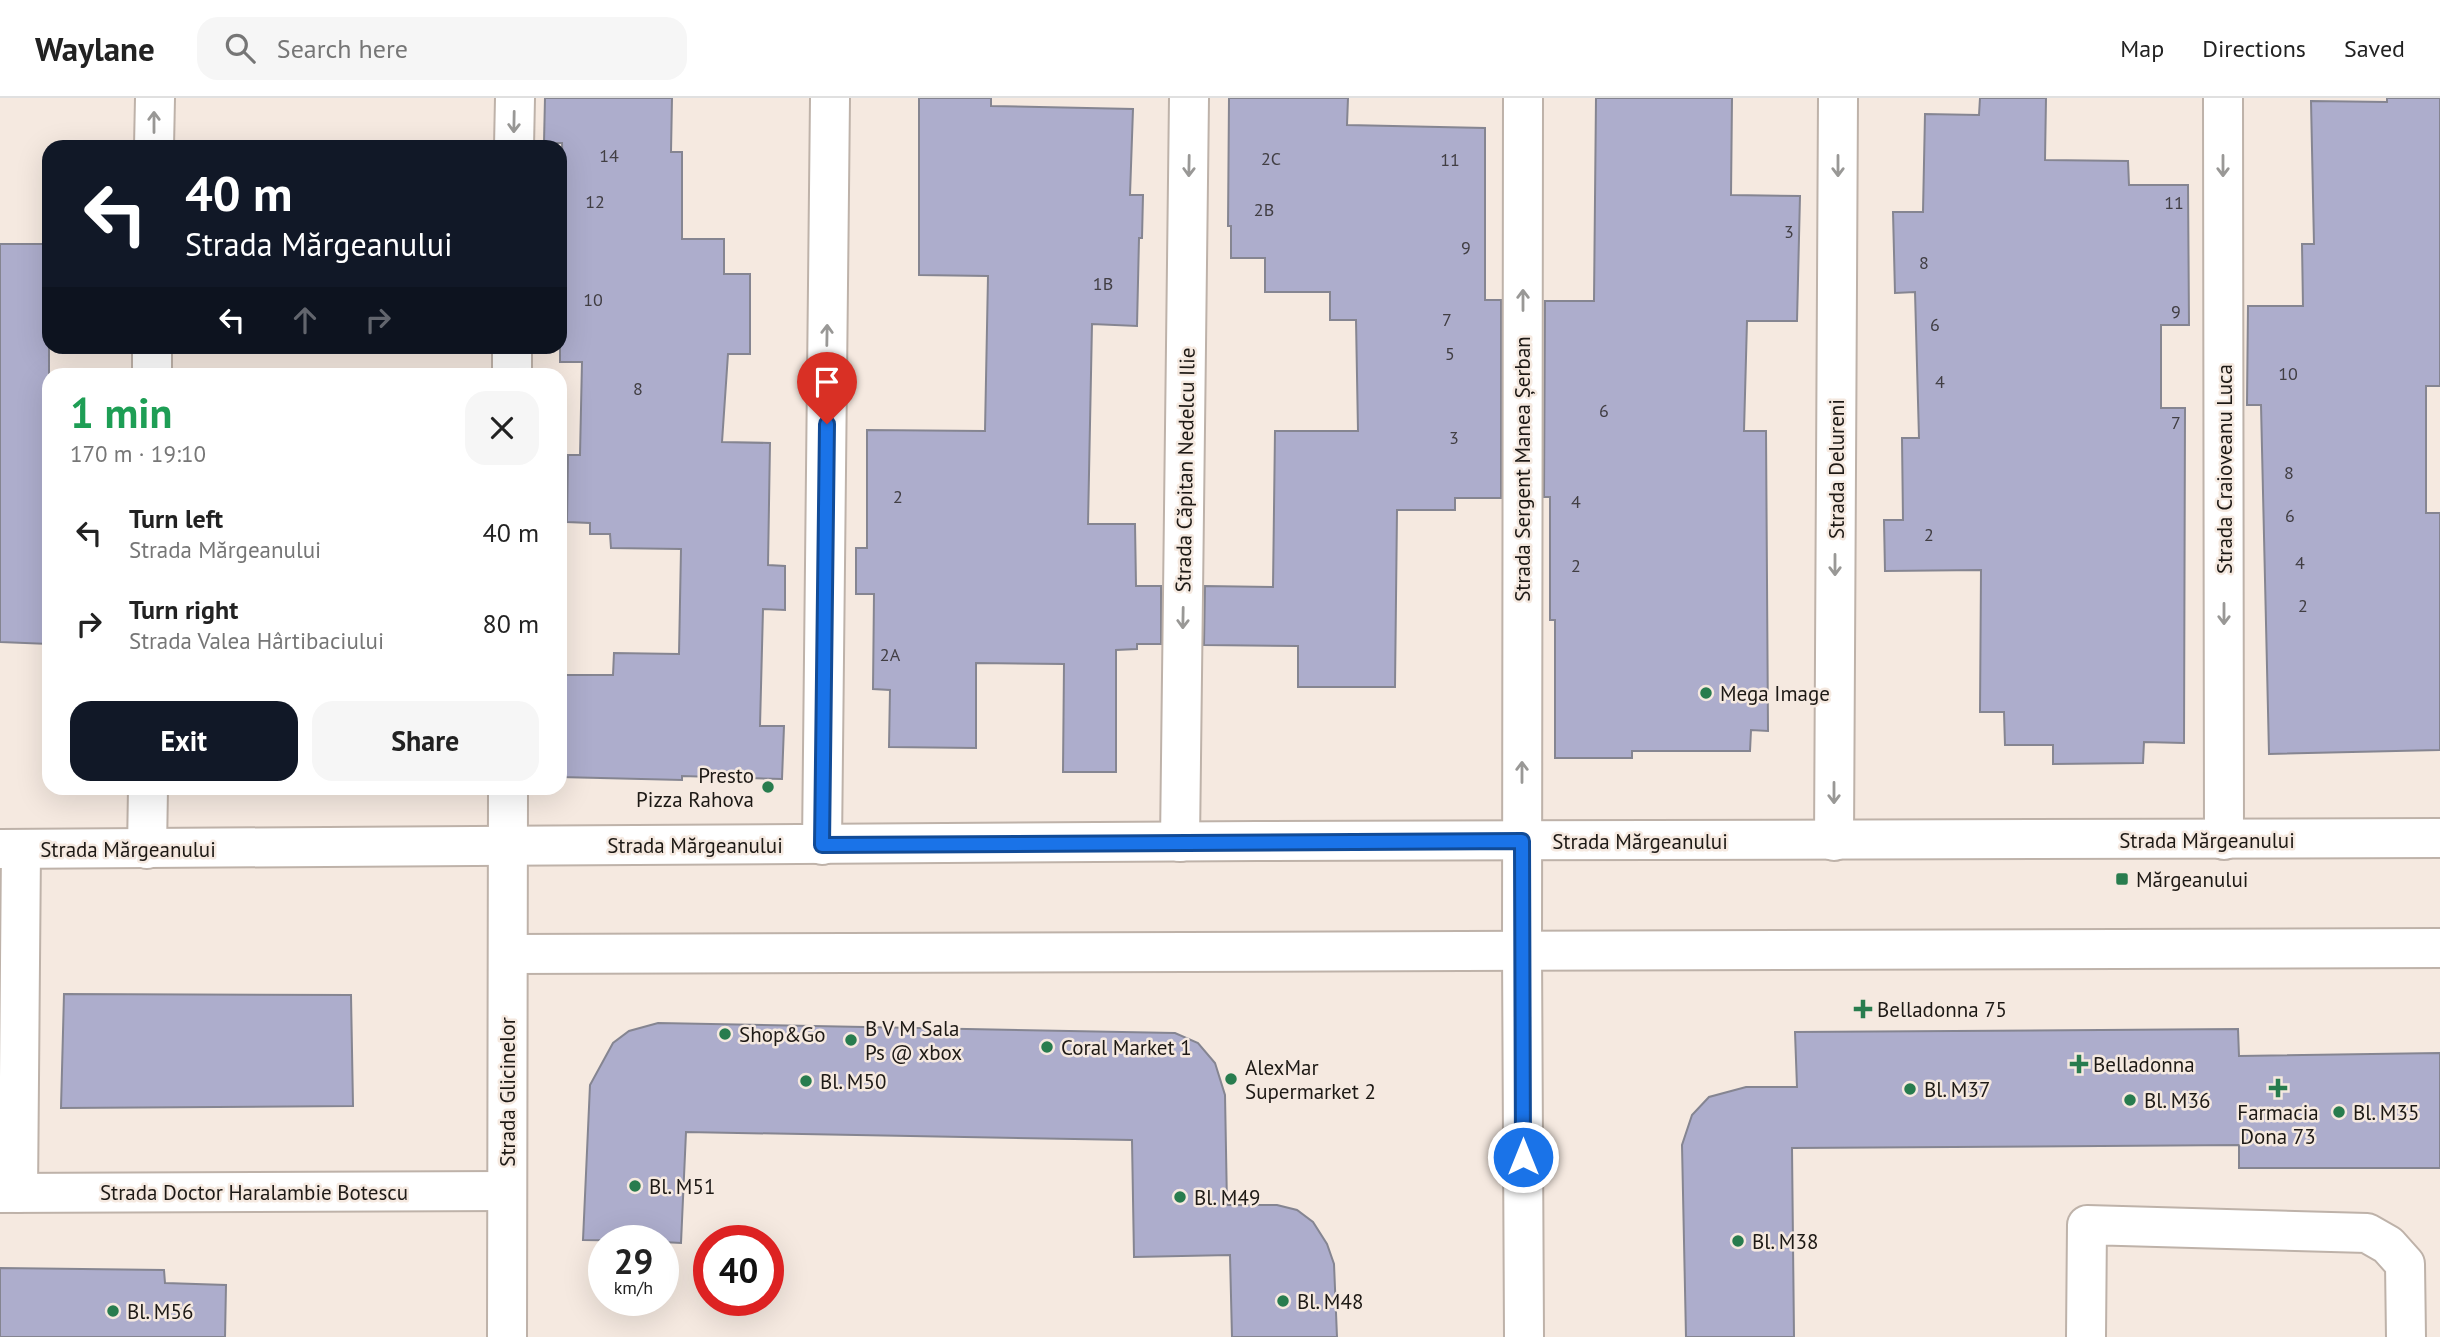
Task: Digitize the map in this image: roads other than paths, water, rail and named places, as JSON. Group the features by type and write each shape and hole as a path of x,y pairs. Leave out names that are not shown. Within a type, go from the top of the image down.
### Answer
{"street":[{"path":"154,140 155,98"},
{"path":"514,140 515,98"},
{"path":"822,845 830,98"},
{"name":"Strada Căpitan Nedelcu Ilie","path":"1180,842 1189,98"},
{"name":"Strada Sergent Manea Șerban","path":"1523,98 1524,1337"},
{"name":"Strada Delureni","path":"1834,841 1838,98"},
{"name":"Strada Craioveanu Luca","path":"2223,98 2224,840"},
{"path":"147,849 149,795"},
{"name":"Strada Glicinelor","path":"507,1337 508,795"},
{"name":"Strada Mărgeanului","path":"11,849 2440,838"},
{"path":"9,1193 11,849"},
{"path":"508,954 2440,948"},
{"name":"Strada Doctor Haralambie Botescu","path":"9,1193 507,1191"},
{"path":"2086,1337 2087,1226 2367,1233 2388,1245 2405,1264 2406,1337"}],"place":[{"name":"Mega Image","path":"1706,693"},
{"name":"Presto Pizza Rahova","path":"768,787"},
{"name":"Mărgeanului","path":"2122,879"},
{"name":"Belladonna 75","path":"1863,1009"},
{"name":"Shop&Go","path":"725,1034"},
{"name":"B V M Sala Ps @ xbox","path":"851,1040"},
{"name":"Coral Market 1","path":"1047,1047"},
{"name":"Belladonna","path":"2079,1064"},
{"name":"AlexMar Supermarket 2","path":"1231,1079"},
{"name":"Bl. M50","path":"806,1081"},
{"name":"Farmacia Dona 73","path":"2278,1088"},
{"name":"Bl. M37","path":"1910,1089"},
{"name":"Bl. M36","path":"2130,1100"},
{"name":"Bl. M35","path":"2339,1112"},
{"name":"Bl. M51","path":"635,1186"},
{"name":"Bl. M49","path":"1180,1197"},
{"name":"Bl. M38","path":"1738,1241"},
{"name":"Bl. M48","path":"1283,1301"},
{"name":"Bl. M56","path":"113,1311"}]}
